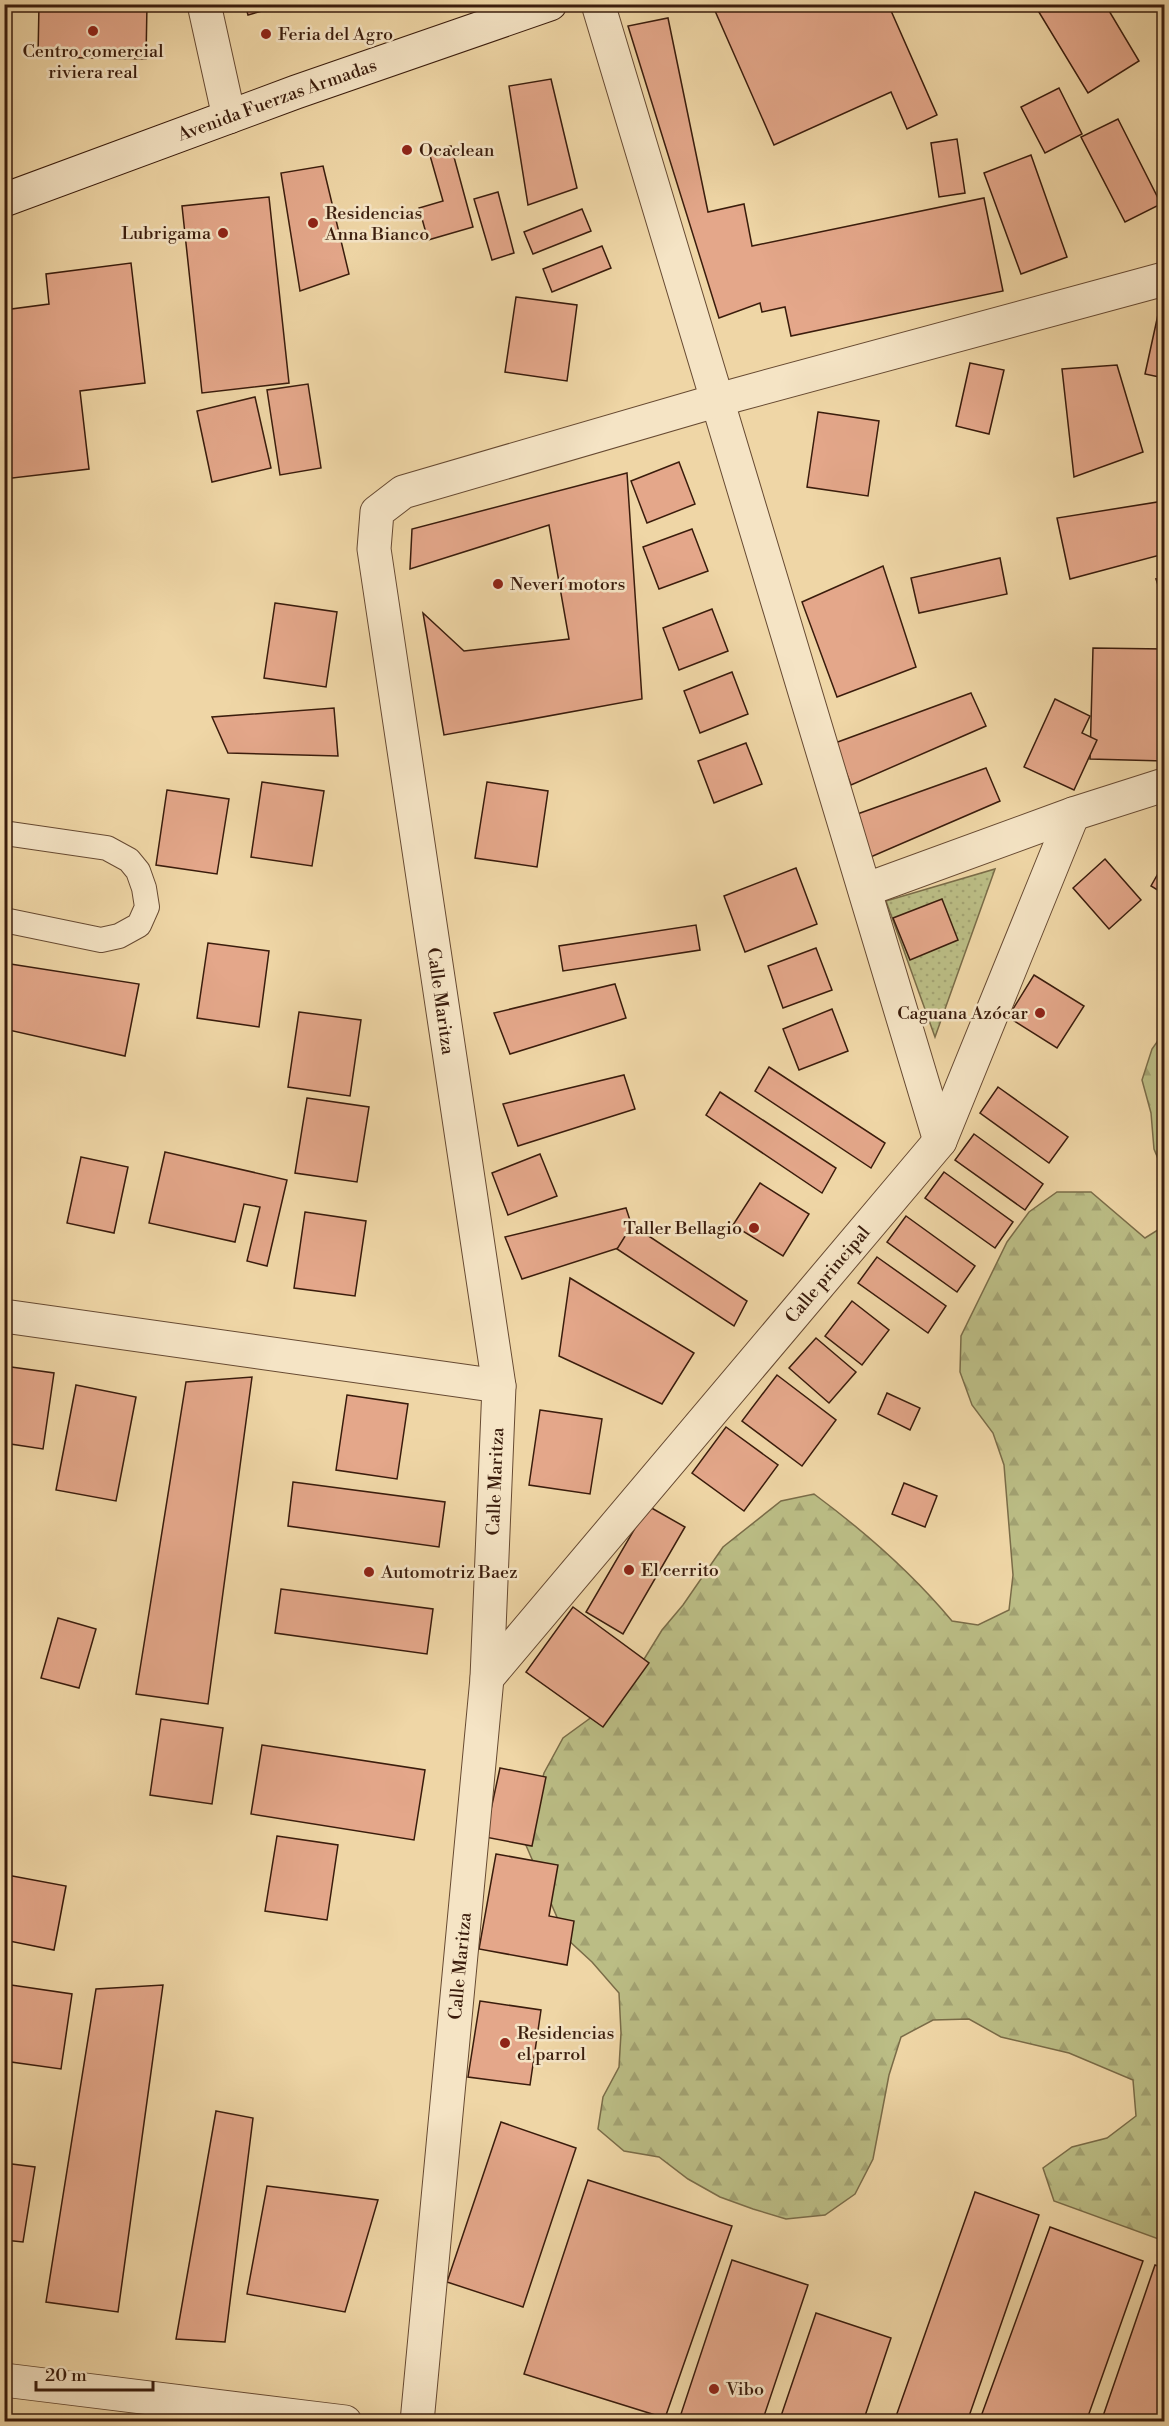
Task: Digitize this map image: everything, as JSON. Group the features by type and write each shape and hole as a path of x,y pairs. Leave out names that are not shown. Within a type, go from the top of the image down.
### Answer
{"street":[{"path":"204,4 229,117"},
{"name":"Avenida Fuerzas Armadas","path":"4,200 229,117 550,4"},
{"path":"598,4 940,1141"},
{"name":"Calle Maritza","path":"417,2421 487,1678 499,1386 374,549 377,512 404,492 717,401 1164,279"},
{"path":"864,890 1073,814 1164,785"},
{"name":"Calle principal","path":"487,1678 940,1141 1073,814"},
{"path":"4,1316 499,1386"},
{"path":"4,2380 345,2421"}],"lane":[{"path":"4,833 107,848 129,860 138,871 147,907 139,925 119,936 101,940 4,920"}],"green space":[{"path":"995,869 935,1037 886,901"},
{"path":"1164,1032 1164,1173 1154,1149 1151,1113 1142,1080 1152,1049"},
{"path":"1057,1192 1091,1192 1145,1238 1164,1226 1164,2241 1054,2201 1043,2168 1072,2147 1107,2138 1136,2116 1133,2080 1069,2053 1001,2037 969,2019 933,2020 901,2037 889,2075 873,2159 855,2194 825,2215 786,2219 720,2197 688,2179 659,2157 624,2151 598,2129 603,2097 619,2067 621,2033 619,1993 592,1962 566,1938 525,1843 544,1773 563,1738 622,1695 662,1630 683,1605 723,1547 781,1501 814,1494 887,1553 952,1621 978,1625 1009,1610 1013,1575 1004,1465 993,1433 972,1405 960,1372 961,1336 1007,1242 1029,1212"}],"building":[{"name":"Centro comercial riviera real","path":"39,4 147,4 146,59 38,57"},
{"path":"245,4 287,4 248,15"},
{"path":"712,4 888,4 937,115 907,129 891,92 774,145"},
{"path":"1034,4 1105,4 1139,61 1088,93"},
{"path":"668,18 708,212 744,204 752,246 984,198 1003,291 791,336 785,307 762,312 760,303 719,318 628,26"},
{"path":"551,79 577,188 528,205 509,86"},
{"path":"1059,88 1082,134 1045,153 1021,107"},
{"path":"1118,119 1161,204 1125,222 1081,137"},
{"path":"957,139 965,193 939,197 931,143"},
{"path":"451,146 473,227 428,240 419,208 443,201 429,152"},
{"path":"1031,155 1067,257 1021,274 984,173"},
{"name":"Residencias Anna Bianco","path":"323,166 349,274 300,291 281,173"},
{"path":"498,192 514,253 492,260 474,199"},
{"path":"269,197 289,383 202,393 182,206"},
{"path":"582,209 591,231 533,254 524,232"},
{"path":"602,246 611,268 552,292 543,269"},
{"path":"131,263 145,383 80,391 89,469 4,479 4,310 49,304 46,274"},
{"path":"516,297 577,305 567,381 505,372"},
{"path":"1159,310 1164,311 1164,378 1145,374"},
{"path":"970,363 1004,370 989,434 956,426"},
{"path":"1117,365 1143,452 1074,477 1062,369"},
{"path":"308,384 321,468 280,475 267,390"},
{"path":"255,397 271,468 212,482 197,411"},
{"path":"818,412 879,421 868,496 807,487"},
{"path":"679,462 695,504 647,523 631,481"},
{"path":"627,473 642,699 444,735 423,613 464,651 569,639 549,525 410,569 412,529"},
{"path":"1164,501 1164,554 1070,579 1057,518"},
{"path":"692,529 708,571 659,589 643,547"},
{"path":"1000,558 1007,594 919,613 911,578"},
{"path":"883,566 916,667 837,697 802,602"},
{"path":"1164,578 1164,604 1156,579"},
{"path":"275,603 337,612 326,687 264,678"},
{"path":"712,609 728,651 679,670 663,628"},
{"path":"1093,648 1164,649 1164,761 1090,759"},
{"path":"732,672 748,714 700,733 684,691"},
{"path":"971,693 986,726 851,785 835,743"},
{"path":"1055,699 1090,716 1082,733 1097,740 1074,790 1024,767"},
{"path":"334,708 338,756 228,753 212,717"},
{"path":"746,743 762,784 714,803 698,761"},
{"path":"986,768 1000,801 866,859 849,817"},
{"path":"262,782 324,791 312,866 251,857"},
{"path":"487,782 548,791 537,867 475,858"},
{"path":"167,790 229,799 217,874 156,865"},
{"path":"1105,859 1141,900 1109,929 1073,888"},
{"path":"1164,863 1164,894 1151,886"},
{"path":"796,868 817,924 745,952 724,896"},
{"path":"942,899 958,940 910,960 893,918"},
{"path":"696,925 700,950 563,971 559,946"},
{"path":"208,943 269,951 259,1027 197,1018"},
{"path":"816,948 832,990 783,1008 768,966"},
{"path":"4,963 139,984 125,1056 4,1029"},
{"path":"1034,975 1084,1006 1057,1048 1008,1017"},
{"path":"615,984 626,1018 510,1054 494,1013"},
{"path":"832,1009 848,1051 799,1070 783,1029"},
{"path":"299,1012 361,1020 350,1096 288,1087"},
{"path":"769,1067 885,1143 871,1168 755,1091"},
{"path":"624,1075 635,1109 518,1146 503,1104"},
{"path":"998,1087 1068,1137 1049,1163 980,1113"},
{"path":"720,1092 836,1168 822,1193 706,1115"},
{"path":"307,1098 369,1107 357,1182 295,1173"},
{"path":"974,1134 1043,1184 1025,1210 955,1160"},
{"path":"165,1152 287,1180 267,1266 247,1261 260,1207 244,1204 235,1242 149,1223"},
{"path":"540,1154 557,1196 508,1215 492,1173"},
{"path":"81,1157 128,1167 114,1233 67,1223"},
{"path":"944,1172 1013,1222 995,1248 925,1198"},
{"path":"760,1183 809,1214 783,1256 733,1225"},
{"path":"626,1208 637,1242 522,1279 505,1237"},
{"path":"305,1212 366,1221 355,1296 294,1288"},
{"path":"906,1216 975,1266 957,1292 887,1242"},
{"path":"632,1225 747,1301 734,1326 617,1249"},
{"path":"877,1257 946,1306 928,1333 858,1283"},
{"path":"570,1278 694,1353 662,1404 559,1356"},
{"path":"852,1301 889,1330 862,1365 825,1336"},
{"path":"816,1338 856,1372 829,1403 789,1368"},
{"path":"4,1366 54,1373 43,1449 4,1443"},
{"path":"777,1375 836,1420 802,1466 742,1421"},
{"path":"252,1377 208,1704 136,1694 186,1382"},
{"path":"76,1385 136,1397 116,1501 56,1490"},
{"path":"887,1393 920,1408 910,1430 878,1414"},
{"path":"347,1395 408,1404 397,1479 336,1470"},
{"path":"540,1410 602,1419 590,1494 529,1485"},
{"path":"726,1427 778,1465 744,1511 692,1473"},
{"path":"293,1482 445,1502 439,1547 288,1526"},
{"path":"904,1483 937,1496 925,1527 892,1514"},
{"path":"648,1506 685,1527 623,1634 586,1612"},
{"path":"281,1589 433,1609 427,1654 275,1633"},
{"path":"573,1607 649,1663 603,1727 526,1672"},
{"path":"58,1618 96,1629 79,1688 41,1678"},
{"path":"161,1719 223,1728 212,1804 150,1795"},
{"path":"262,1745 425,1770 414,1840 251,1814"},
{"path":"500,1768 546,1777 532,1846 485,1837"},
{"path":"277,1836 338,1845 327,1920 265,1911"},
{"path":"496,1854 558,1865 549,1916 574,1921 567,1965 479,1949"},
{"path":"7,1875 66,1886 54,1950 4,1940 4,1889"},
{"path":"11,1985 72,1994 61,2069 4,2061 4,2027"},
{"path":"163,1985 118,2312 46,2302 96,1989"},
{"name":"Residencias el parrol","path":"480,2001 541,2010 530,2085 468,2077"},
{"path":"216,2111 253,2118 225,2342 176,2339"},
{"path":"501,2122 576,2148 523,2307 447,2282"},
{"path":"4,2163 35,2167 23,2242 4,2240"},
{"path":"588,2180 732,2226 665,2418 524,2374"},
{"path":"267,2186 378,2200 345,2312 247,2294"},
{"path":"975,2192 1039,2215 967,2422 894,2422"},
{"path":"1050,2227 1143,2261 1086,2422 979,2422"},
{"path":"732,2260 808,2285 762,2422 683,2422 679,2420"},
{"path":"1155,2265 1164,2268 1164,2422 1101,2422"},
{"path":"816,2313 891,2338 863,2422 779,2422"}],"place":[{"name":"Centro comercial riviera real","path":"93,31"},
{"name":"Feria del Agro","path":"266,34"},
{"name":"Ocaclean","path":"407,150"},
{"name":"Residencias Anna Bianco","path":"313,223"},
{"name":"Lubrigama","path":"223,233"},
{"name":"Neverí motors","path":"498,584"},
{"name":"Caguana Azócar","path":"1040,1013"},
{"name":"Taller Bellagio","path":"754,1228"},
{"name":"El cerrito","path":"629,1570"},
{"name":"Automotriz Baez","path":"369,1572"},
{"name":"Residencias el parrol","path":"505,2043"},
{"name":"Vibo","path":"714,2389"}]}
